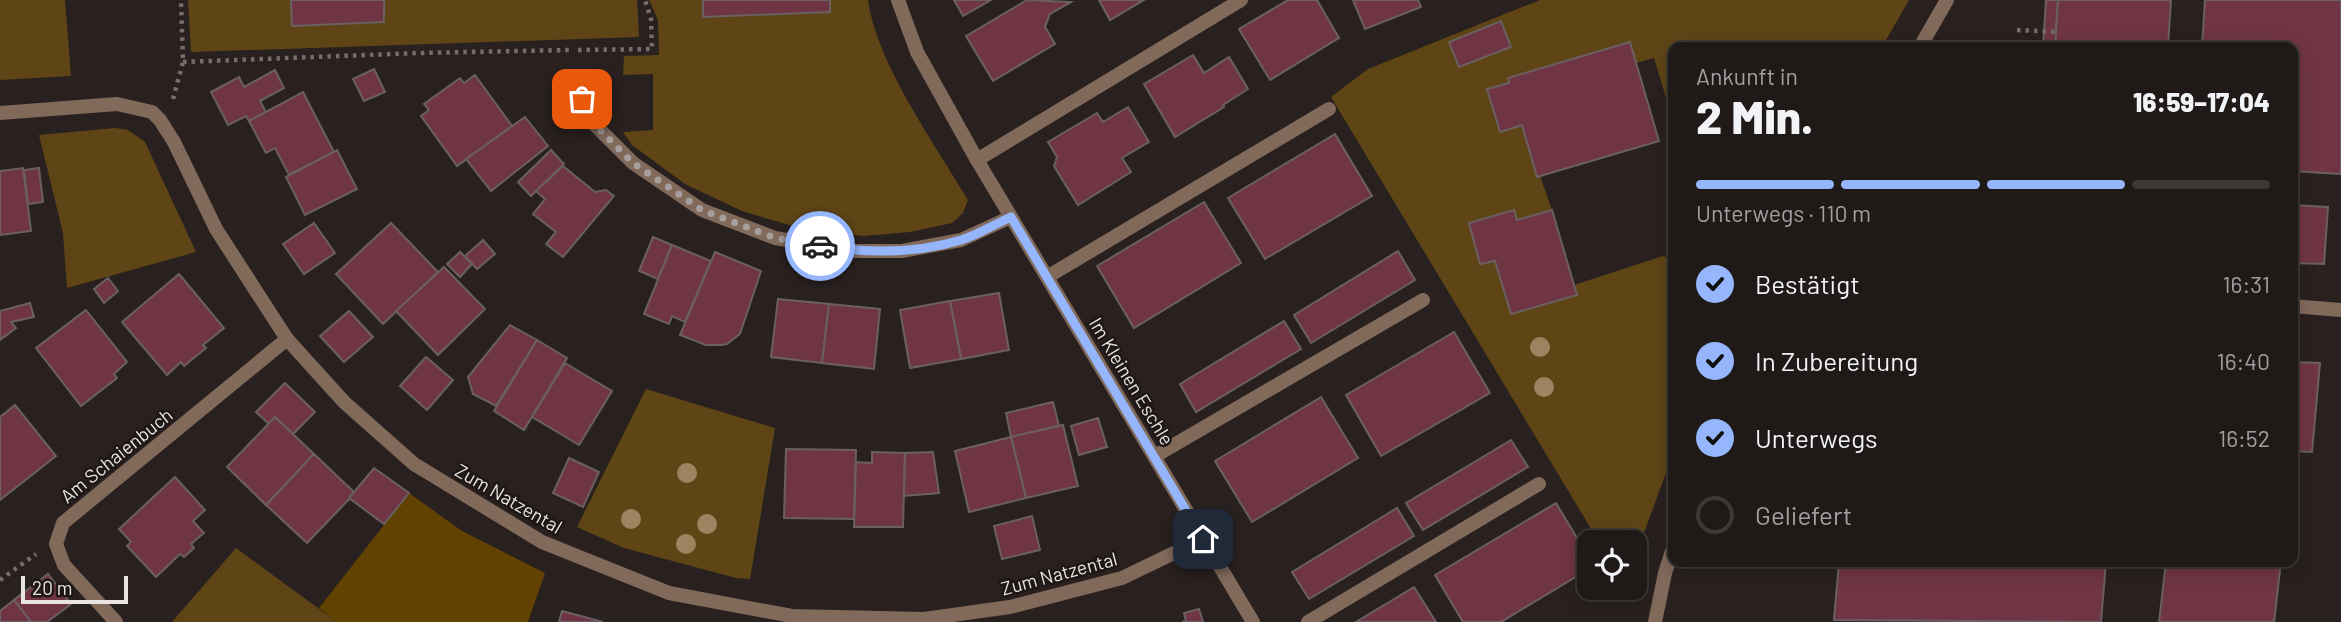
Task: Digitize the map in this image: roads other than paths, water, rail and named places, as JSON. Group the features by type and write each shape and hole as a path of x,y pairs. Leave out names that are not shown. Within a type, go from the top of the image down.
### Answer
{"street":[{"name":"Im Kleinen Eschle","path":"898,0 916,52 977,160 1254,622"},
{"path":"977,160 1241,0"},
{"path":"1923,42 1947,0"},
{"path":"573,77 591,121 633,163 702,210 775,238 850,251 902,251 961,240 1011,217"},
{"name":"Zum Natzental","path":"0,113 117,104 152,112 174,142 216,229 288,339 344,401 414,464 542,542 669,593 792,617 924,621 1010,607 1122,578 1203,539"},
{"path":"1047,277 1329,109"},
{"path":"1155,456 1423,300"},
{"path":"2298,306 2341,310"},
{"name":"Am Schaienbuch","path":"116,622 64,565 56,544 63,523 288,339"},
{"path":"1308,622 1539,484"},
{"path":"1655,622 1668,564"}]}
